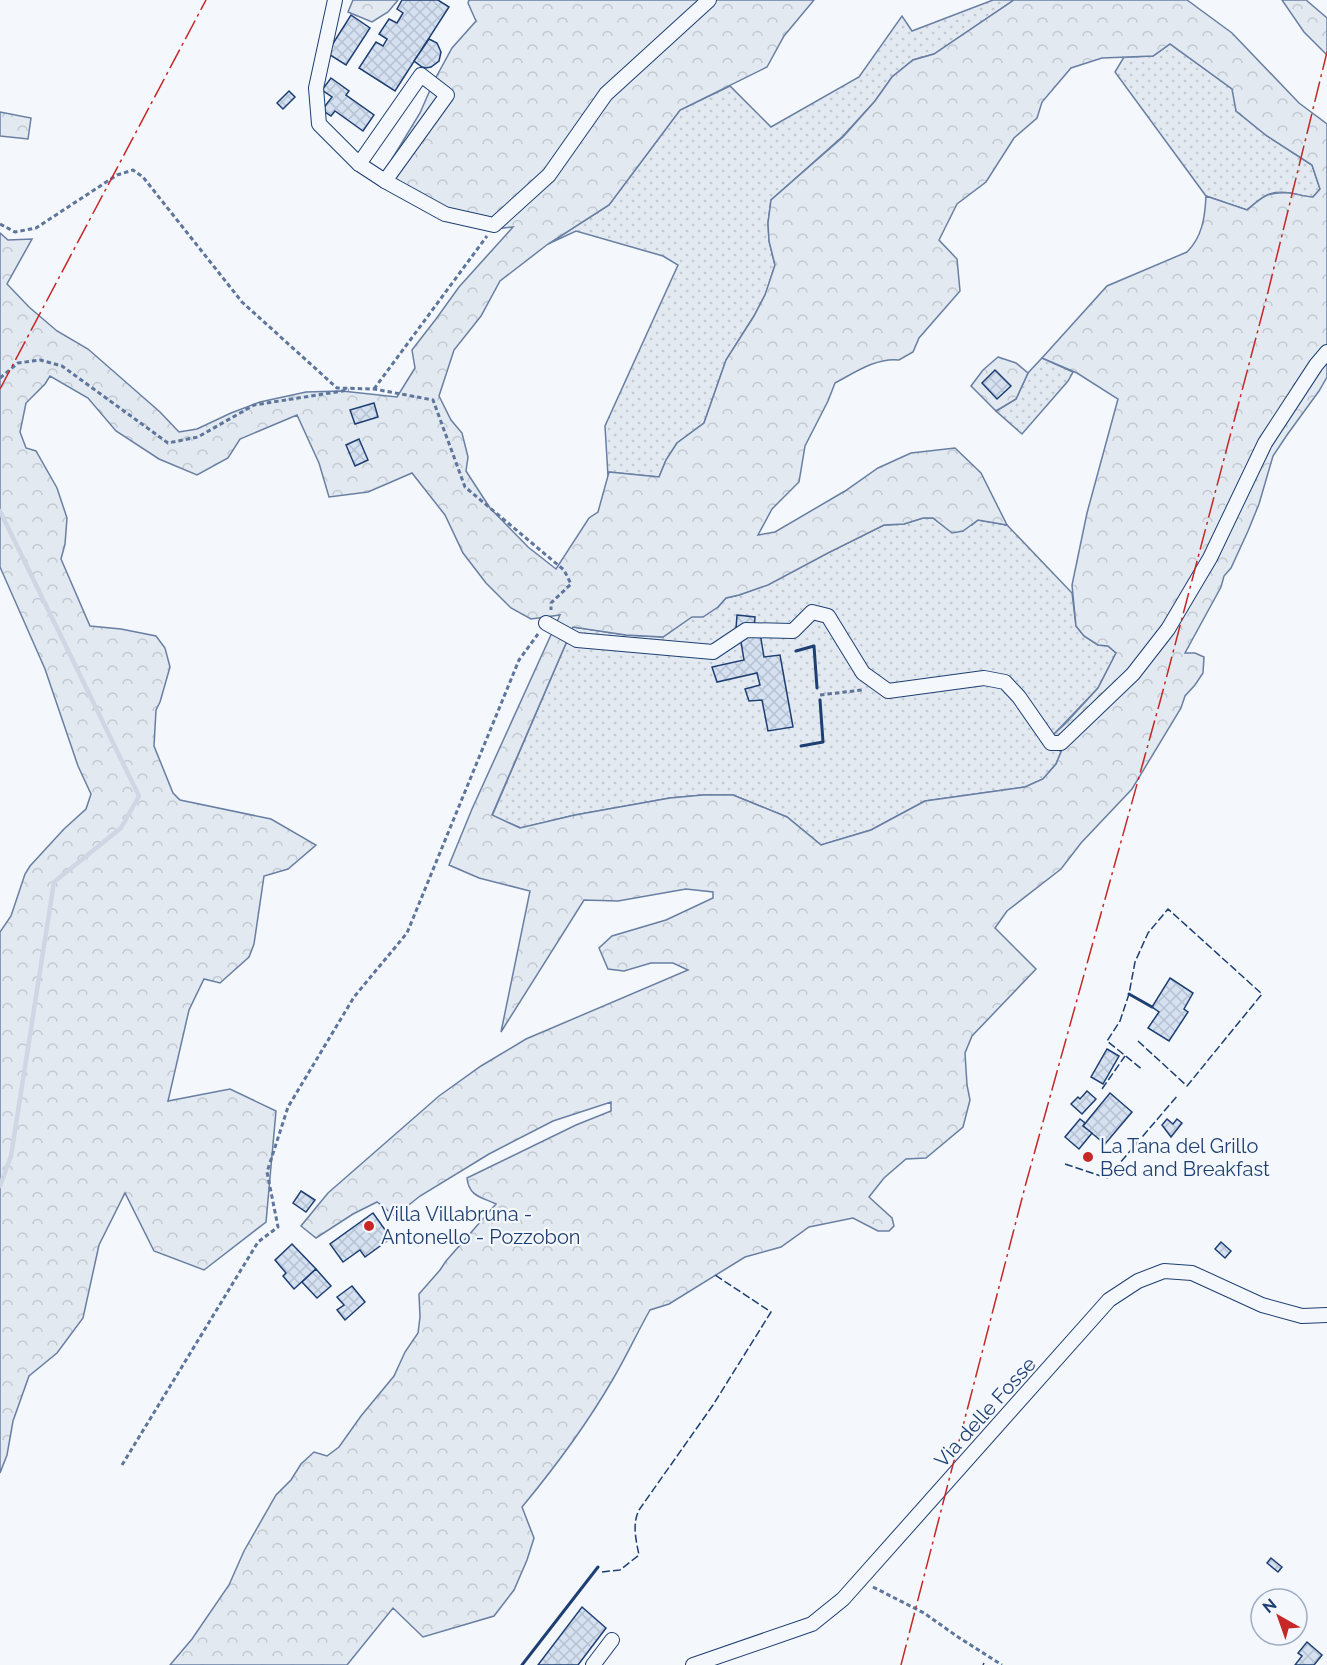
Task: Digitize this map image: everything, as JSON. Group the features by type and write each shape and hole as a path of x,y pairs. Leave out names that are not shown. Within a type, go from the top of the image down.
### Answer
{"street":[{"path":"336,0 316,88 319,124 359,164 385,181 445,214 494,225 549,175 606,94 709,0"},
{"path":"359,164 421,75 447,94 385,181"},
{"path":"546,622 577,640 713,652 746,630 792,631 812,612 828,616 863,673 888,692 984,678 1005,682 1019,697 1051,743 1061,743 1133,674 1168,629 1210,558 1265,443 1327,352"},
{"name":"Via delle Fosse","path":"693,1665 812,1624 843,1599 1109,1300 1138,1281 1164,1270 1192,1273 1262,1305 1302,1316 1327,1315"},
{"path":"593,1665 612,1640"}],"path":[{"path":"0,224 15,232 36,228 117,175 133,170 144,177 242,302 337,388 374,389 433,400 465,487 564,570 572,584 551,603 551,615 519,660 407,933 354,997 288,1107 267,1172 278,1227 258,1242 122,1465"},
{"path":"374,389 494,225"},
{"path":"0,378 18,363 40,360 62,366 168,443 198,437 254,405 342,390 374,389"},
{"path":"820,695 882,687"},
{"path":"861,1580 924,1613 1002,1665"}],"green space":[{"path":"353,0 398,0 388,12 372,22 348,12"},
{"path":"469,0 814,0 784,36 767,67 680,110 609,205 548,244 500,281 481,316 454,350 439,396 451,420 462,433 468,457 466,471 490,508 528,547 556,569 589,518 598,512 609,472 659,477 677,443 704,423 726,360 765,295 775,265 769,241 768,223 771,200 843,137 875,101 892,77 913,60 934,54 1014,0 1187,0 1232,33 1299,103 1327,124 1327,345 1295,390 1257,452 1211,551 1173,613 1113,690 1064,738 1051,743 1046,741 1098,688 1116,653 1108,646 1098,645 1084,636 1076,626 1072,585 1087,513 1118,399 1077,373 1042,358 1107,286 1187,252 1202,227 1206,196 1247,210 1261,198 1271,194 1290,193 1313,197 1320,189 1312,165 1267,136 1236,111 1232,89 1170,44 1153,56 1102,58 1071,68 1042,102 1037,118 1014,138 986,182 957,204 939,240 957,259 960,291 919,338 913,352 899,360 874,363 835,383 805,446 799,482 772,509 758,535 775,532 845,491 878,468 911,453 955,448 981,473 1007,525 978,520 963,531 952,533 933,518 923,518 904,524 884,525 768,585 726,598 718,607 703,617 692,617 663,637 626,635 573,627 492,815 520,828 575,815 670,798 733,795 787,817 821,845 871,830 925,801 1025,787 1043,779 1056,764 1064,745 1093,721 1177,616 1199,583 1262,455 1327,353 1327,377 1273,456 1259,504 1248,531 1231,568 1224,576 1221,587 1185,653 1195,653 1204,657 1203,673 1185,696 1181,708 1132,789 1081,843 1061,869 1007,911 995,928 1036,969 972,1036 965,1053 970,1100 963,1127 926,1158 906,1159 884,1178 869,1197 892,1218 894,1226 889,1231 878,1231 853,1218 809,1227 781,1247 745,1257 669,1304 650,1310 618,1371 593,1412 522,1507 534,1538 514,1590 494,1616 423,1637 393,1608 347,1665 170,1665 192,1639 229,1585 244,1551 276,1495 314,1452 327,1456 339,1447 394,1376 405,1352 418,1333 419,1294 496,1204 473,1193 467,1178 576,1125 611,1111 611,1102 553,1121 489,1154 420,1196 395,1216 377,1202 353,1214 316,1238 301,1226 328,1193 439,1096 481,1066 526,1039 688,970 673,963 651,963 624,971 608,969 599,948 612,936 666,920 713,898 713,892 686,889 618,901 584,900 501,1032 530,891 479,878 449,865 560,615 531,619 511,608 486,583 463,553 445,515 412,473 368,492 329,497 319,463 297,415 240,439 228,458 197,475 159,459 116,431 88,398 50,376 26,403 20,432 26,448 36,451 57,488 67,518 61,559 90,626 156,636 165,648 170,667 156,710 154,746 173,793 180,800 271,819 316,845 288,869 264,876 254,944 249,957 220,983 204,979 189,1010 168,1101 230,1089 276,1111 266,1222 204,1270 154,1251 125,1193 99,1245 83,1318 57,1353 29,1376 13,1421 7,1455 0,1473 0,932 11,916 25,874 30,866 86,809 91,794 78,766 45,669 0,567 0,233 8,240 32,239 7,284 57,331 88,349 160,412 179,432 197,429 260,402 306,392 342,391 397,397 415,368 412,350 459,287 513,227 487,230 437,210 396,187 392,159 420,113 452,48 476,21 468,3"},
{"path":"993,0 1014,0 934,54 913,60 892,77 875,101 843,136 771,200 768,223 769,241 775,265 766,293 726,360 704,423 677,443 659,477 609,472 608,476 605,426 678,265 663,256 576,231 548,244 609,205 680,110 730,86 771,127 859,77 902,16 912,31"},
{"path":"1282,0 1306,0 1327,18 1327,55 1304,32"},
{"path":"1170,44 1235,91 1236,111 1267,136 1312,165 1320,189 1313,197 1276,193 1261,198 1247,210 1206,196 1115,72 1124,57 1153,56"},
{"path":"0,112 31,118 28,139 0,136"},
{"path":"998,357 1016,363 1028,373 1016,399 996,411 971,386 983,370"},
{"path":"1042,358 1073,372 1068,381 1022,434 996,411 1016,399 1028,373"},
{"path":"923,518 933,518 941,524 972,525 978,520 1007,525 1072,593 1076,626 1084,636 1098,645 1108,646 1116,653 1098,688 1056,732 1051,743 1061,752 1056,764 1043,779 1025,787 925,801 871,830 821,845 787,817 733,795 670,798 575,815 521,828 492,816 573,627 626,635 663,637 692,616 718,607 726,598 750,591 884,525 904,524"}],"building":[{"path":"402,0 438,0 449,7 395,91 359,68 376,42 383,46 387,39 379,34 389,19 397,23 403,13 397,9"},
{"path":"351,15 370,28 346,65 327,53"},
{"path":"429,39 437,43 441,52 439,61 426,68 414,61"},
{"path":"331,78 349,91 346,95 374,115 363,131 335,111 331,116 322,110 332,97 322,90"},
{"path":"289,91 295,97 283,109 277,103"},
{"path":"995,370 1011,386 997,399 982,383"},
{"path":"374,403 378,417 355,424 350,410"},
{"path":"359,439 368,460 355,466 346,445"},
{"path":"737,615 755,617 754,629 736,629"},
{"path":"760,633 764,657 780,655 793,727 768,731 762,700 749,701 745,689 760,685 757,673 717,682 712,667 744,660 740,636"},
{"path":"1170,978 1193,993 1184,1009 1188,1012 1169,1041 1148,1028 1159,1012 1152,1007"},
{"path":"1107,1049 1119,1056 1103,1084 1091,1077"},
{"path":"1087,1091 1096,1099 1082,1114 1071,1104"},
{"path":"1110,1093 1132,1112 1105,1144 1083,1126"},
{"path":"1080,1119 1085,1123 1083,1126 1092,1133 1079,1149 1065,1137"},
{"path":"1167,1119 1173,1124 1177,1119 1182,1123 1171,1137 1162,1125"},
{"path":"301,1191 315,1200 306,1212 293,1203"},
{"name":"Villa Villabruna - Antonello - Pozzobon","path":"373,1213 391,1238 365,1257 360,1250 343,1262 330,1244"},
{"path":"1221,1242 1231,1251 1225,1258 1215,1249"},
{"path":"292,1244 316,1269 294,1289 283,1276 286,1273 275,1260"},
{"path":"316,1269 331,1286 317,1298 302,1282"},
{"path":"352,1286 365,1302 345,1320 337,1310 344,1305 337,1297"},
{"path":"1271,1558 1282,1567 1278,1572 1267,1563"},
{"path":"582,1607 606,1628 578,1665 538,1665"},
{"path":"1309,1644 1322,1655 1314,1665 1295,1665 1302,1656 1298,1653 1303,1647 1309,1647"}],"waterway":[{"path":"0,511 139,796 121,828 54,882 11,1156 0,1186"}],"fence":[{"path":"1138,1041 1187,1086 1262,994 1168,909 1148,933 1135,962 1129,994 1120,1021 1107,1041 1143,1070"},
{"path":"1102,1089 1125,1056"},
{"path":"1065,1164 1107,1178 1178,1095"},
{"path":"602,1572 620,1570 639,1555 635,1526 639,1510 713,1405 771,1312 715,1275"}],"wall":[{"path":"796,651 814,646 817,688"},
{"path":"801,746 823,742 820,700"},
{"path":"1129,994 1152,1007"},
{"path":"522,1665 598,1567"}],"power":[{"path":"0,389 206,0"},
{"path":"901,1665 1026,1183 1161,698 1268,292 1327,52"}],"place":[{"name":"La Tana del Grillo Bed and Breakfast","path":"1088,1157"},
{"name":"Villa Villabruna - Antonello - Pozzobon","path":"369,1226"}]}
